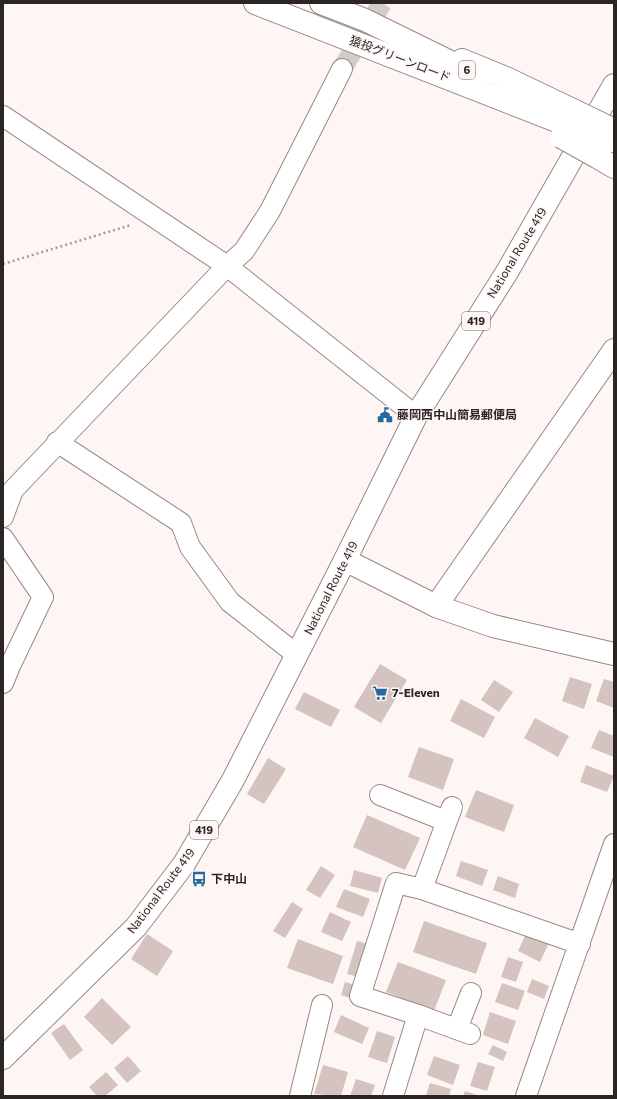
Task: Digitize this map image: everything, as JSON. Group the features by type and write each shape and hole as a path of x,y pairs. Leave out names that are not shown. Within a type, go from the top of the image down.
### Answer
{"main road":[{"name":"猿投グリーンロード","path":"255,3 375,50 513,113 568,124"},
{"name":"猿投グリーンロード","path":"321,3 365,20 476,75 568,124"},
{"name":"National Route 419","path":"3,1058 136,927 184,864 233,780 346,560 416,416 507,272 614,85"},
{"path":"568,124 609,146"},
{"path":"568,124 609,146"},
{"path":"436,606 614,350"},
{"path":"346,560 436,606 493,626 614,654"}],"street":[{"path":"3,517 12,490 227,266 244,251 270,210 342,69"},
{"path":"3,116 227,266 416,416"},
{"path":"57,442 181,523 190,547 230,602 297,654"},
{"path":"3,538 43,597 3,683"},
{"path":"380,795 449,814 422,889"},
{"path":"526,1096 614,845"},
{"path":"470,993 464,1032 360,996 396,882 422,889 580,944"},
{"path":"300,1096 322,1005"},
{"path":"393,1096 418,1015"}],"path":[{"path":"3,264 141,221 152,215"}],"building":[{"name":"7-Eleven","path":"380,664 407,680 381,723 354,707"},
{"path":"570,677 592,684 584,709 562,701"},
{"path":"604,679 614,682 614,708 596,701"},
{"path":"494,680 513,692 499,712 481,700"},
{"path":"304,692 340,710 331,727 295,709"},
{"path":"461,699 495,717 484,738 450,721"},
{"path":"535,718 569,736 558,757 524,738"},
{"path":"599,730 614,736 614,757 591,748"},
{"path":"419,747 454,759 443,790 408,777"},
{"path":"268,758 286,769 264,804 247,794"},
{"path":"586,765 614,776 607,792 580,782"},
{"path":"476,790 514,805 504,832 465,817"},
{"path":"367,815 420,838 405,870 353,847"},
{"path":"461,861 488,870 482,886 456,876"},
{"path":"321,866 335,875 320,898 306,890"},
{"path":"354,870 382,878 378,893 350,886"},
{"path":"498,876 519,884 515,898 493,890"},
{"path":"344,889 370,899 363,917 336,907"},
{"path":"292,902 303,909 285,938 273,931"},
{"path":"330,912 351,922 342,941 321,932"},
{"path":"424,921 487,943 476,974 413,952"},
{"path":"526,933 549,943 540,962 518,951"},
{"path":"147,934 173,951 157,976 131,959"},
{"path":"298,939 343,956 333,984 287,968"},
{"path":"357,941 368,944 359,977 347,974"},
{"path":"508,957 523,962 516,982 501,977"},
{"path":"398,962 446,980 434,1011 386,992"},
{"path":"532,979 549,986 544,999 527,992"},
{"path":"345,982 358,986 353,999 341,995"},
{"path":"502,983 525,991 518,1010 495,1002"},
{"path":"102,998 131,1027 112,1045 84,1017"},
{"path":"490,1012 516,1021 508,1044 483,1035"},
{"path":"341,1015 369,1028 362,1044 334,1032"},
{"path":"64,1024 83,1050 70,1060 51,1033"},
{"path":"377,1031 395,1037 387,1063 368,1057"},
{"path":"493,1045 507,1052 503,1061 488,1054"},
{"path":"128,1056 141,1071 127,1083 114,1068"},
{"path":"434,1056 460,1065 453,1085 427,1075"},
{"path":"478,1062 495,1067 487,1091 470,1086"},
{"path":"323,1065 348,1072 341,1096 314,1094"},
{"path":"106,1072 118,1085 105,1096 97,1096 89,1087"},
{"path":"356,1079 375,1085 371,1096 350,1096"},
{"path":"430,1083 451,1089 449,1096 426,1096"},
{"path":"465,1091 480,1096 463,1096"}],"tunnel":[{"path":"342,69 382,3"}],"place":[{"name":"藤岡西中山簡易郵便局","path":"385,415"},
{"name":"7-Eleven","path":"380,693"},
{"name":"下中山","path":"199,879"}]}
